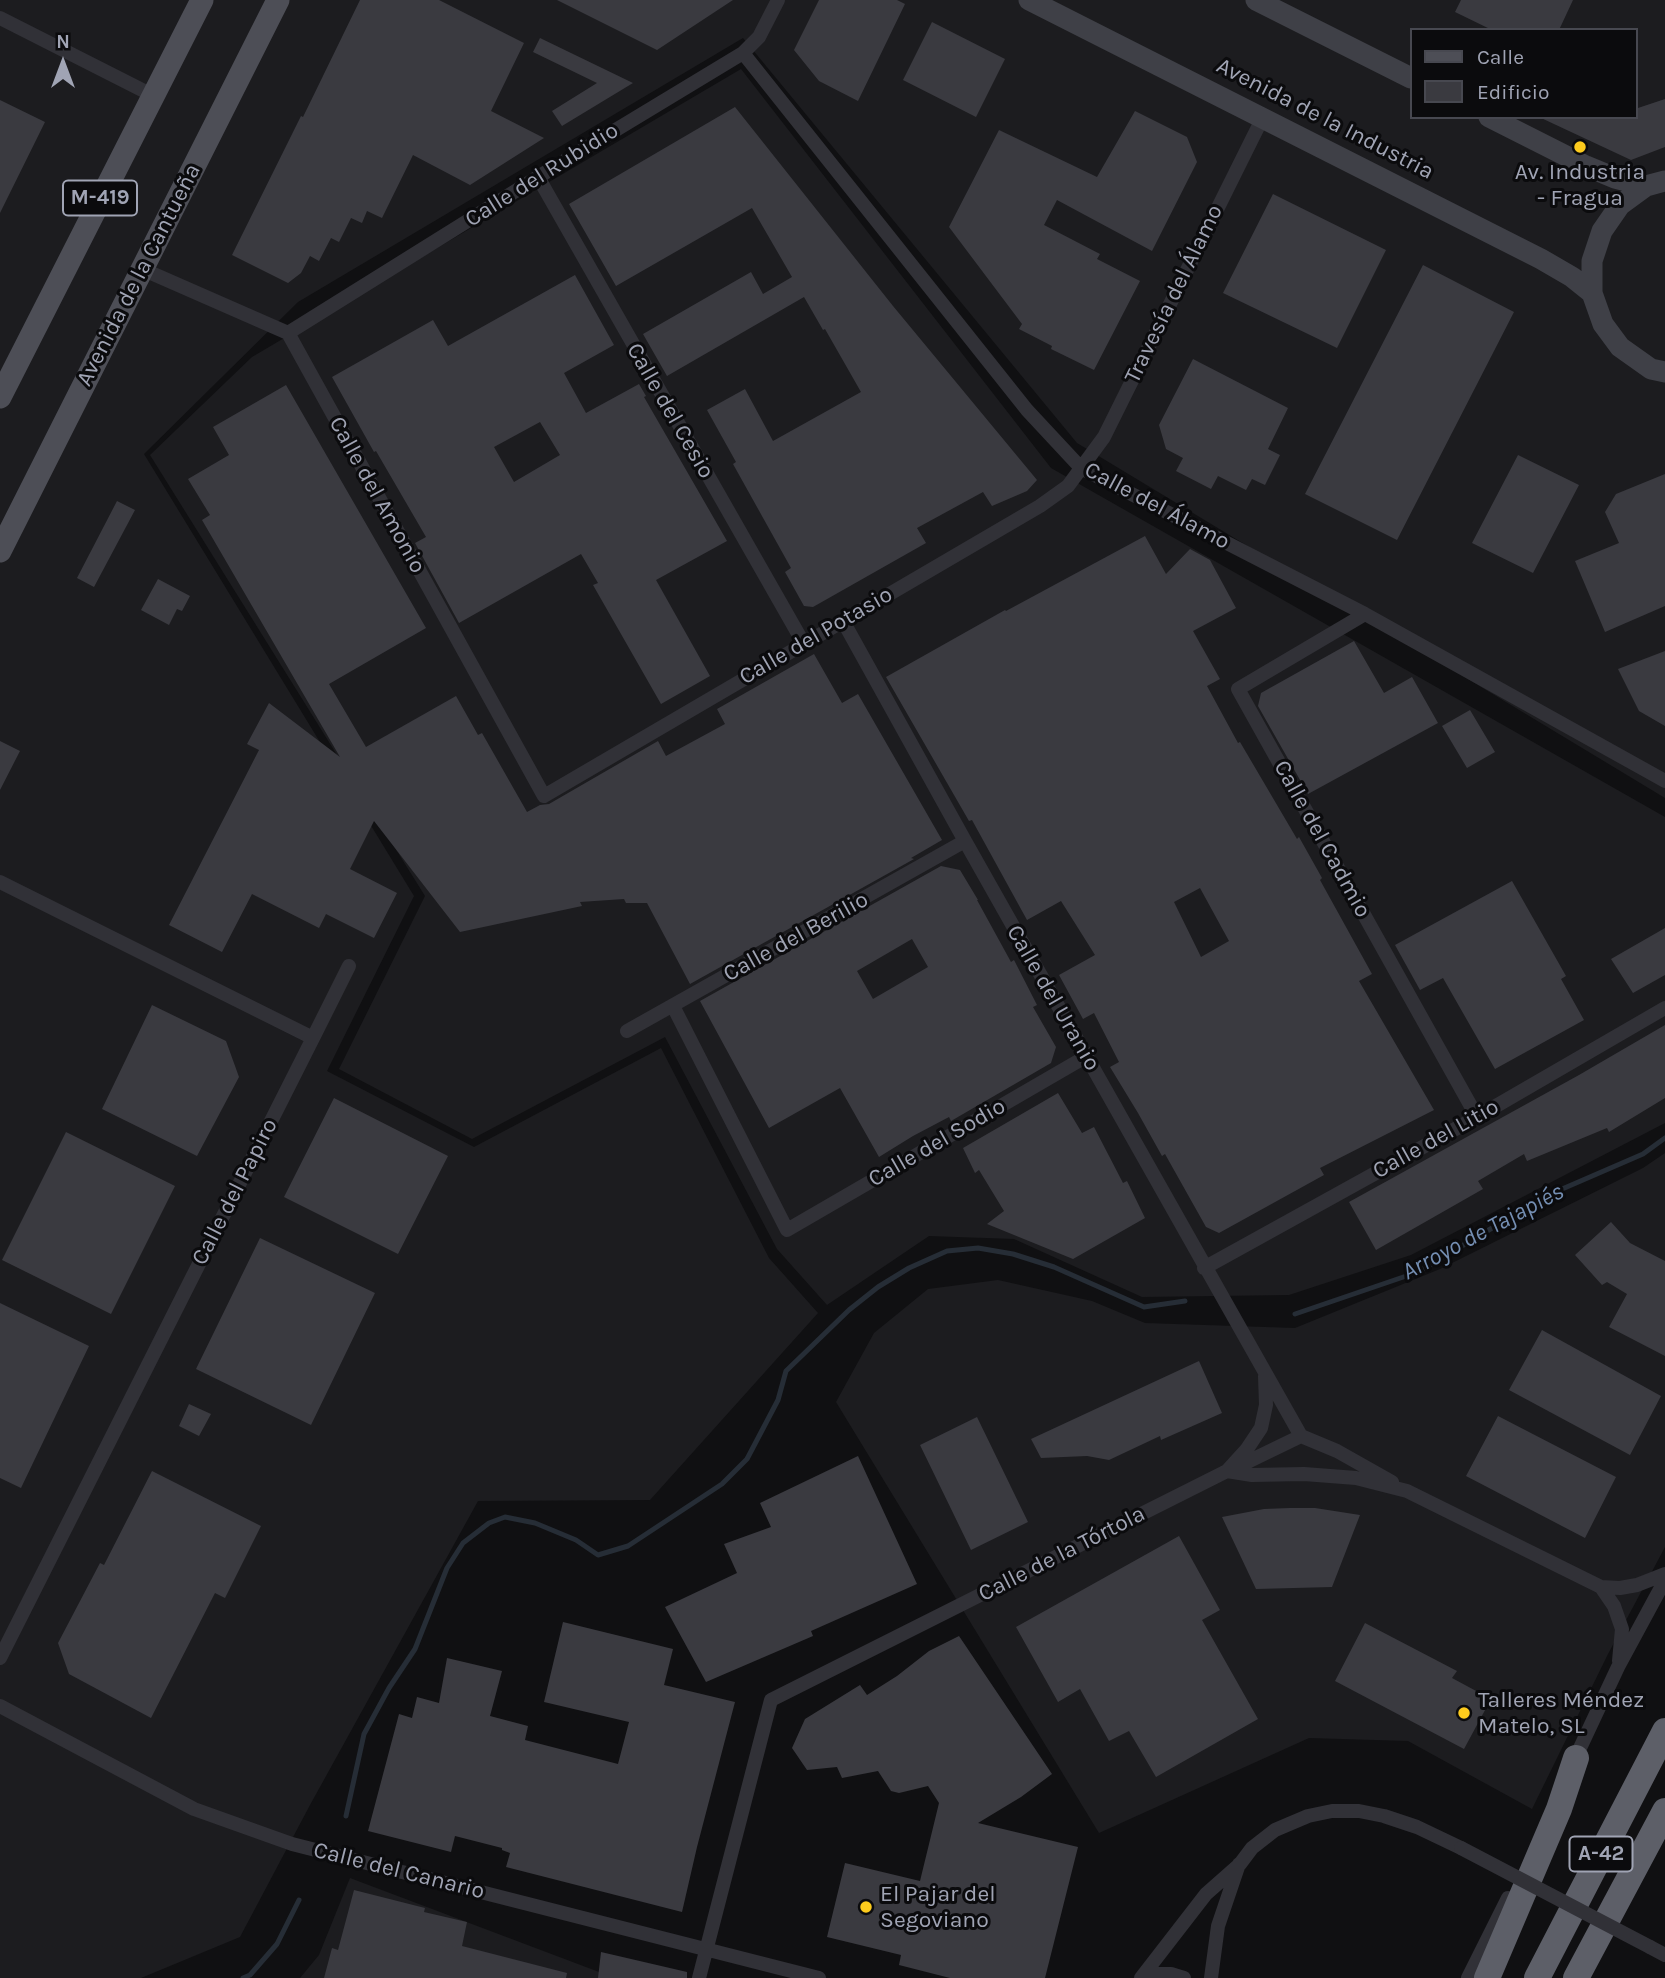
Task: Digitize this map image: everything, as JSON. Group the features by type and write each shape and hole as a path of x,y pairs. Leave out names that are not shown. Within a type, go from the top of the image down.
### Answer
{"highway":[{"name":"A-42","path":"1537,1978 1665,1731"},
{"path":"1487,1978 1559,1808 1576,1758"},
{"name":"A-42","path":"1576,1978 1665,1811"},
{"path":"1586,1978 1611,1916"}],"main road":[{"name":"M-419","path":"0,397 202,0"},
{"name":"Avenida de la Cantueña","path":"0,551 278,0"}],"street":[{"name":"Calle del Rubidio","path":"288,333 743,53 759,37 778,0"},
{"name":"Avenida de la Industria","path":"1029,0 1541,259 1572,277 1592,293"},
{"path":"1256,0 1410,77"},
{"path":"0,18 152,95"},
{"name":"Calle del Álamo","path":"743,53 1018,399 1081,468 1365,614 1665,781"},
{"name":"Travesía del Álamo","path":"1081,468 1104,437 1263,117"},
{"path":"1493,119 1615,178 1656,184"},
{"name":"Calle del Cesio","path":"538,177 804,644"},
{"path":"1656,184 1620,205 1601,231 1592,261 1592,293 1603,324 1620,347 1651,369 1665,372"},
{"path":"142,268 288,333"},
{"name":"Calle del Amonio","path":"288,333 544,796"},
{"name":"Calle del Potasio","path":"544,796 1040,506 1068,486 1081,468"},
{"name":"Calle del Cadmio","path":"1365,614 1238,689 1477,1117"},
{"name":"Calle del Uranio","path":"843,621 1301,1436"},
{"name":"Calle del Berilio","path":"627,1031 965,841"},
{"path":"0,882 313,1038"},
{"name":"Calle del Papiro","path":"0,1658 349,966"},
{"name":"Calle del Sodio","path":"673,1006 788,1230 1087,1056"},
{"name":"Calle del Litio","path":"1205,1268 1477,1117 1665,1008"},
{"path":"1227,1471 1261,1428 1266,1405 1265,1375"},
{"path":"1301,1436 1337,1451 1407,1491 1601,1587 1637,1585 1665,1574"},
{"name":"Calle de la Tórtola","path":"699,1978 772,1700 1301,1436"},
{"path":"1227,1471 1252,1475 1304,1474 1356,1478 1407,1491"},
{"path":"1468,1978 1618,1667 1665,1580"},
{"path":"1601,1587 1614,1605 1622,1629 1618,1667"},
{"name":"Calle del Canario","path":"0,1706 194,1809 292,1844 819,1978"},
{"path":"1142,1978 1206,1894 1240,1864 1252,1848 1275,1830 1308,1816 1332,1811 1359,1811 1417,1827 1665,1955"},
{"path":"1212,1978 1218,1926 1240,1864"},
{"path":"1142,1978 1155,1974 1171,1974 1184,1978"}],"shaded area":[{"path":"0,0 1665,0 1665,798 1077,443 743,38 298,302 144,454 414,896 327,1071 474,1147 661,1048 769,1258 818,1313 650,1500 478,1501 240,1937 141,1978 0,1978"},
{"path":"741,69 1051,468 1665,817 1665,1123 1411,1255 1289,1295 1142,1297 1014,1239 929,1236 827,1305 777,1249 665,1037 472,1139 339,1069 425,896 150,455 252,357"},
{"path":"1665,1153 1665,1547 1608,1654 1532,1809 1408,1741 1309,1738 1099,1833 836,1402 874,1333 928,1289 998,1280 1092,1301 1145,1323 1295,1328 1440,1269 1643,1168"},
{"path":"350,1878 615,1978 300,1978 319,1955"}],"building":[{"path":"360,0 439,0 524,43 491,111 544,138 470,185 413,155 382,218 367,211 362,223 351,218 339,242 331,238 319,261 310,256 301,273 288,283 232,255"},
{"path":"557,0 733,0 657,50"},
{"path":"819,0 897,0 905,4 858,101 819,81 794,50"},
{"path":"1461,0 1573,0 1560,28 1488,28 1455,12"},
{"path":"932,22 1005,59 976,117 903,80"},
{"path":"540,38 633,83 562,126 552,111 597,83 533,52"},
{"path":"1665,99 1665,147 1631,160 1543,119 1637,119 1637,108"},
{"path":"0,100 45,122 0,213"},
{"path":"735,107 893,306 1037,480 1027,491 992,506 983,492 917,528 926,543 813,607 804,606 785,572 791,568 733,464 736,462 707,410 745,389 773,441 861,392 825,329 823,330 804,297 667,376 643,334 751,272 763,294 792,277 752,208 616,286 569,204"},
{"path":"1135,111 1187,137 1197,162 1152,251 1057,200 1044,225 1100,254 1097,259 1140,281 1094,370 1051,349 1052,346 1019,329 1022,324 949,227 999,130 1097,177"},
{"path":"1273,194 1386,250 1337,348 1223,293"},
{"path":"1423,265 1514,312 1397,540 1305,494"},
{"path":"575,275 614,345 564,373 586,413 639,384 727,541 656,580 710,676 661,704 593,585 598,583 581,554 459,623 415,543 426,537 332,377 433,320 448,346","holes":["540,422 560,455 514,482 494,447"]},
{"path":"1193,359 1288,408 1268,449 1280,455 1265,485 1252,479 1246,490 1218,476 1211,489 1176,471 1183,458 1166,449 1159,425"},
{"path":"286,385 426,628 329,684 366,747 456,696 478,735 482,733 527,812 540,805 549,804 658,741 666,756 725,724 717,709 814,654 842,703 858,694 942,840 911,858 914,859 690,984 647,903 626,903 624,899 580,902 582,906 460,932 374,821 350,869 397,893 374,938 326,914 319,928 252,894 222,952 169,925 259,750 247,744 269,703 340,757 202,520 210,515 188,479 229,455 213,427"},
{"path":"1518,455 1579,485 1533,573 1472,543"},
{"path":"1665,474 1665,606 1605,632 1575,561 1619,543 1605,512 1616,494"},
{"path":"117,501 135,510 94,587 77,578"},
{"path":"1145,536 1166,574 1190,549 1210,560 1236,608 1193,631 1220,679 1207,686 1238,743 1240,742 1322,878 1320,880 1372,974 1359,981 1434,1110 1320,1168 1324,1175 1219,1233 1206,1227 1165,1154 1162,1156 1110,1067 1119,1062 1094,1013 1083,1019 1059,975 1095,955 1061,901 1027,920 972,820 969,821 886,677","holes":["1200,888 1229,941 1201,957 1174,902"]},
{"path":"158,579 190,596 182,611 177,609 169,625 141,610"},
{"path":"1354,641 1384,693 1412,677 1438,723 1308,794 1258,706 1261,693"},
{"path":"1665,651 1665,726 1639,711 1618,669"},
{"path":"1470,710 1495,752 1467,768 1442,726"},
{"path":"0,741 20,751 0,790"},
{"path":"941,866 960,870 1011,962 1014,960 1037,1005 1033,1007 1056,1047 1051,1063 951,1121 949,1117 879,1157 840,1088 769,1128 700,1001","holes":["912,939 928,967 873,999 857,971"]},
{"path":"1512,881 1566,976 1561,979 1584,1020 1495,1069 1443,978 1420,990 1395,945"},
{"path":"1665,928 1665,975 1633,993 1611,959"},
{"path":"152,1005 226,1041 239,1077 197,1156 102,1109"},
{"path":"1665,1025 1665,1098 1609,1132 1607,1128 1527,1161 1524,1154 1478,1181 1483,1189 1376,1250 1349,1202"},
{"path":"1058,1093 1082,1133 1094,1127 1123,1183 1127,1181 1145,1218 1073,1259 987,1224 1004,1211 979,1170 975,1173 963,1148"},
{"path":"334,1098 448,1156 398,1254 284,1197"},
{"path":"66,1132 175,1186 111,1314 2,1260"},
{"path":"1611,1222 1630,1243 1665,1261 1665,1356 1609,1327 1627,1294 1607,1282 1602,1285 1575,1255"},
{"path":"260,1238 375,1293 311,1425 196,1369"},
{"path":"0,1303 89,1346 21,1488 0,1478"},
{"path":"1542,1330 1661,1396 1630,1455 1509,1390"},
{"path":"1199,1361 1222,1413 1161,1440 1160,1436 1109,1460 1087,1456 1041,1458 1031,1439"},
{"path":"189,1404 211,1414 199,1436 179,1426"},
{"path":"1498,1416 1616,1477 1585,1538 1466,1476"},
{"path":"977,1417 1028,1522 971,1550 920,1445"},
{"path":"858,1456 917,1584 811,1631 813,1636 706,1682 665,1607 737,1573 724,1544 771,1527 760,1503"},
{"path":"152,1471 261,1526 225,1598 215,1593 151,1718 69,1674 58,1643 100,1563 104,1565"},
{"path":"1315,1508 1360,1515 1332,1587 1256,1589 1222,1517 1264,1509"},
{"path":"1179,1536 1220,1610 1202,1620 1258,1719 1156,1777 1129,1731 1109,1741 1080,1689 1058,1702 1016,1627"},
{"path":"563,1622 673,1649 664,1685 735,1702 682,1912 506,1867 510,1853 502,1848 455,1836 451,1852 368,1831 399,1714 412,1718 417,1697 439,1703 447,1658 502,1671 490,1716 528,1726 525,1740 618,1764 629,1722 544,1702"},
{"path":"1365,1623 1457,1671 1452,1678 1491,1699 1464,1749 1335,1681"},
{"path":"959,1636 1052,1774 978,1823 1078,1847 1045,1978 950,1978 899,1965 901,1955 827,1937 845,1863 920,1881 939,1803 928,1786 899,1793 891,1791 878,1771 842,1778 837,1767 807,1770 792,1748 805,1719 860,1685 867,1695 929,1651"},
{"path":"354,1890 467,1922 462,1946 567,1973 566,1978 324,1978 332,1948 338,1950"},
{"path":"601,1952 687,1972 687,1978 598,1978"}],"waterway":[{"name":"Arroyo de Tajapiés","path":"1295,1314 1418,1272 1546,1196 1643,1154 1665,1138"},
{"name":"Arroyo de Tajapiés","path":"346,1816 364,1734 389,1688 415,1649 447,1568 463,1543 489,1523 505,1517 535,1523 576,1540 598,1555 628,1546 722,1484 747,1459 778,1400 786,1371 849,1310 878,1287 909,1268 947,1251 978,1248 1013,1254 1054,1267 1144,1307 1185,1301"},
{"name":"Arroyo de Tajapiés","path":"243,1978 250,1975 277,1944 299,1900"}],"place":[{"name":"Av. Industria - Fragua","path":"1580,147"},
{"name":"Talleres Méndez Matelo, SL","path":"1464,1713"},
{"name":"El Pajar del Segoviano","path":"866,1907"}]}
